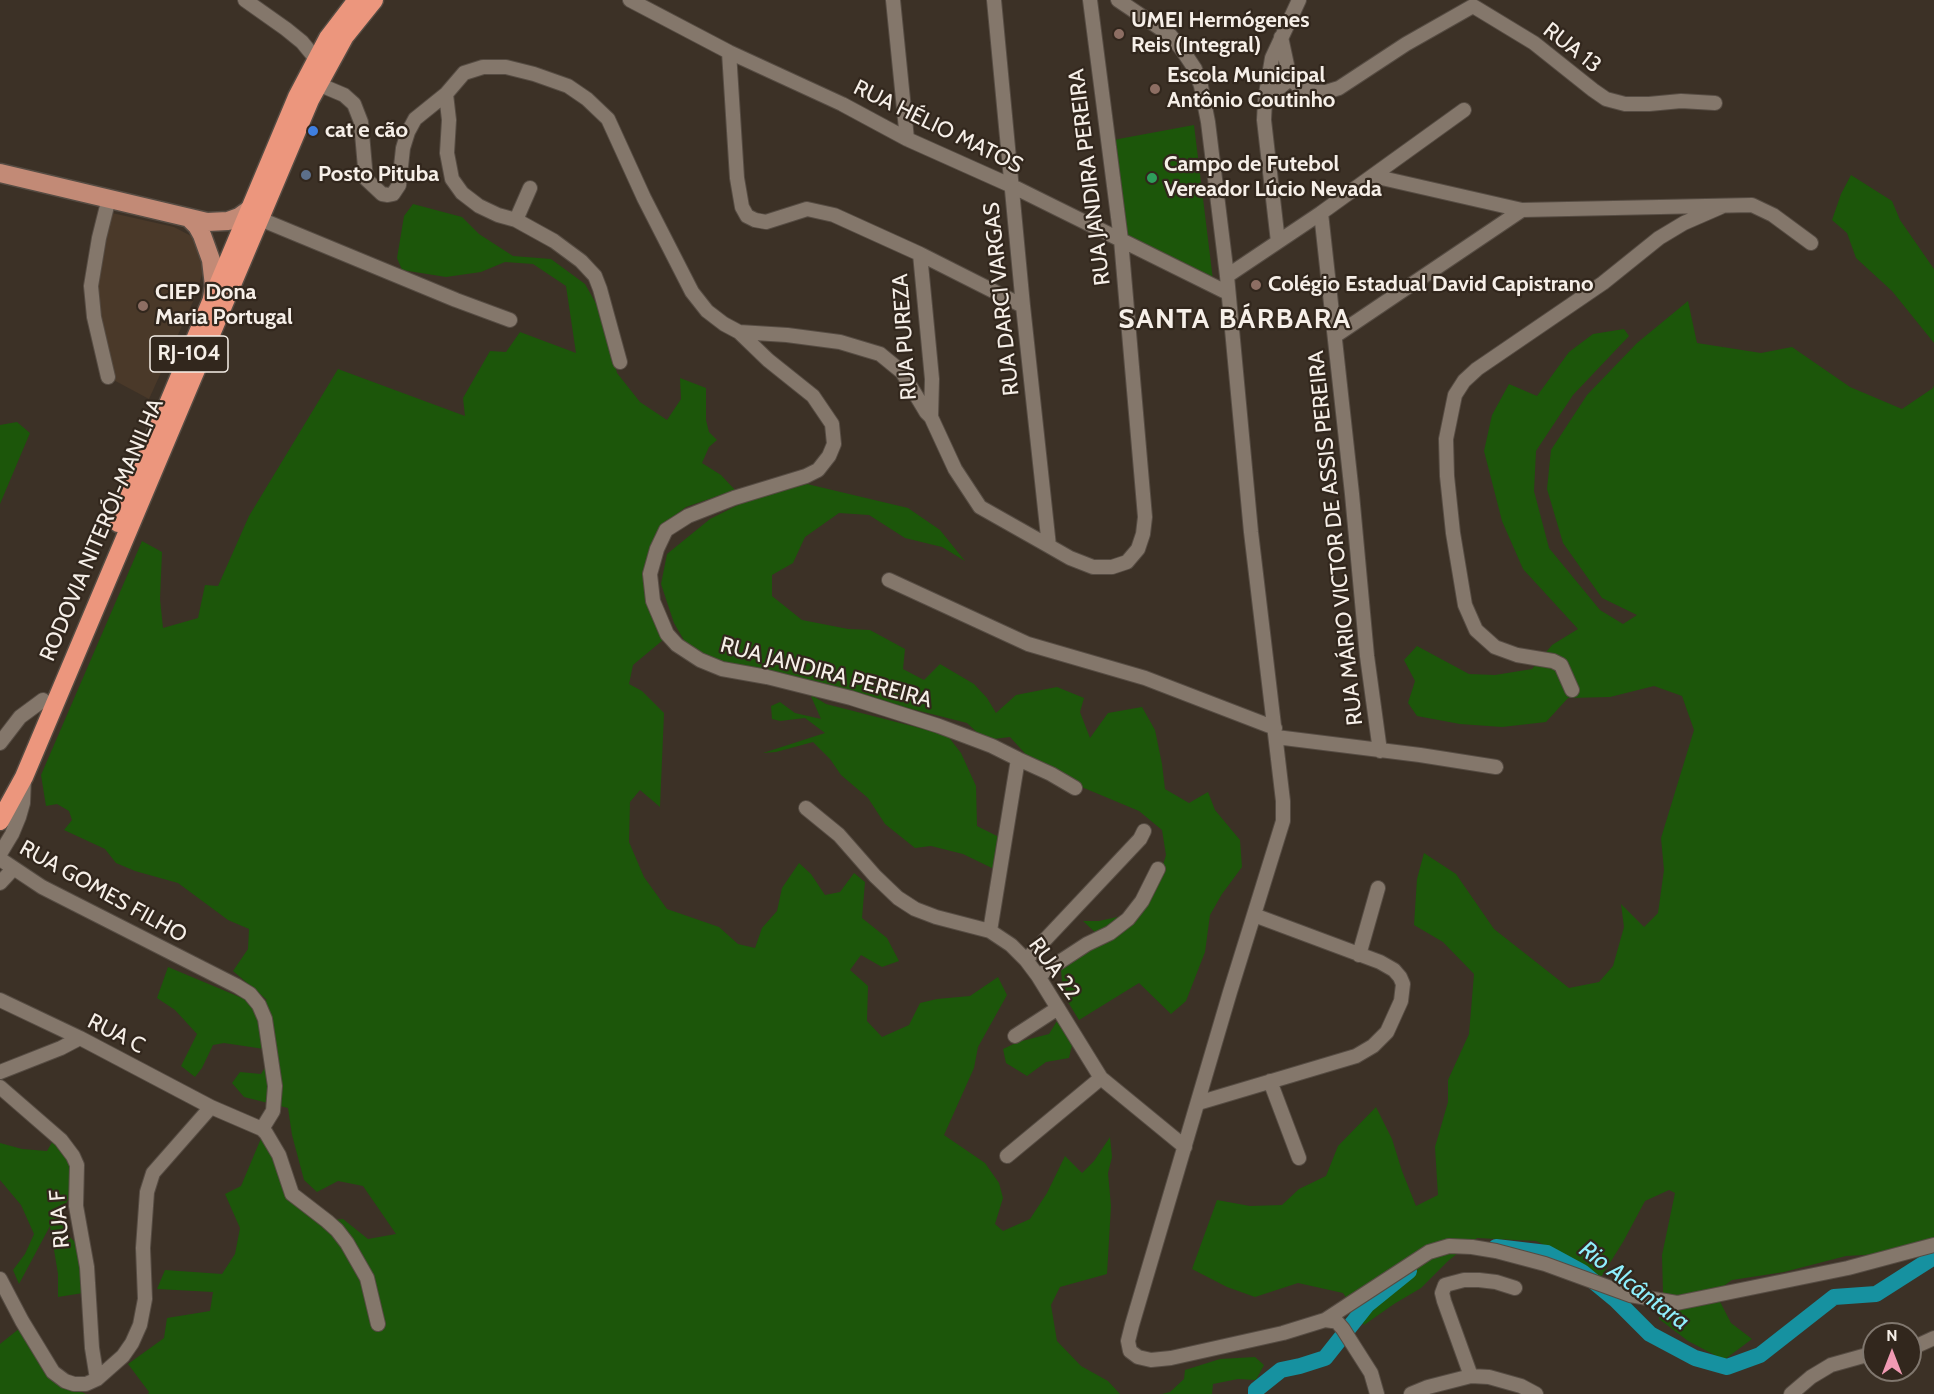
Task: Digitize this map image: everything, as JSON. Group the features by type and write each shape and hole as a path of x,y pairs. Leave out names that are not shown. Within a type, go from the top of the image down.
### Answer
{"highway":[{"name":"RODOVIA NITERÓI-MANILHA","path":"0,821 24,777 255,214 297,97 328,38 357,0"},
{"name":"RODOVIA NITERÓI-MANILHA","path":"0,798 15,769 212,301 318,84 345,36 374,0"}],"main road":[{"path":"0,172 190,219 218,222 255,214"},
{"path":"190,219 202,235 211,260 214,286 212,301"}],"street":[{"path":"245,0 302,42 316,59"},
{"name":"RUA HÉLIO MATOS","path":"631,0 729,51 842,104 907,140 1012,186 1228,293"},
{"path":"892,0 907,140"},
{"name":"RUA DARCI VARGAS","path":"994,0 1023,306 1049,546"},
{"name":"RUA JANDIRA PEREIRA","path":"1049,546 1093,567 1112,567 1127,561 1138,549 1145,517 1121,240 1090,0"},
{"path":"1118,0 1170,35 1195,69 1201,86 1208,122 1227,276 1251,532 1283,801 1282,821 1132,1325 1128,1341 1130,1351 1138,1357 1151,1360 1171,1358 1282,1333 1339,1328 1429,1252 1449,1246 1496,1251 1545,1264 1630,1295 1677,1303 1848,1268 1934,1245"},
{"path":"1278,242 1264,120 1265,100 1272,58 1299,0"},
{"name":"RUA 13","path":"1290,79 1301,88 1314,92 1326,92 1339,88 1473,3 1534,43 1606,99 1625,104 1681,101 1715,103"},
{"path":"1265,100 1290,79 1281,38"},
{"path":"729,51 737,178 742,207 747,216 766,222 807,209 834,215 920,254 1023,306"},
{"name":"RUA JANDIRA PEREIRA","path":"318,84 344,95 354,104 361,122 366,179 382,195 393,194 398,190 404,148 408,132 415,119 446,94 464,73 483,67 506,67 568,86 587,99 608,119 644,198 692,292 707,311 739,332 768,360 813,396 832,424 834,444 829,456 818,470 688,516 666,530 657,549 650,574 653,601 667,634 677,645 700,660 722,669 767,677 851,698 939,726 992,746 1052,774 1075,788"},
{"path":"446,94 449,120 447,153 452,179 462,193 479,206 516,220 554,241 581,261 596,276 620,362"},
{"path":"1227,276 1373,176 1464,110"},
{"path":"1373,176 1522,210 1752,205 1773,214 1811,243"},
{"path":"516,220 530,188"},
{"path":"108,377 94,317 92,286 99,238 109,198"},
{"path":"1572,690 1561,665 1553,661 1517,655 1495,646 1476,630 1466,605 1453,533 1447,476 1446,439 1455,395 1476,369 1603,283 1659,238 1684,223 1723,206"},
{"path":"1335,336 1522,210"},
{"name":"RUA MÁRIO VICTOR DE ASSIS PEREIRA","path":"1320,213 1335,336 1367,656 1380,750"},
{"path":"255,214 456,300 510,320"},
{"name":"RUA PUREZA","path":"920,254 932,379 931,417"},
{"path":"739,332 840,342 880,354 902,372 931,417 955,469 980,507 1049,546"},
{"path":"889,580 1029,644 1145,678 1275,733 1496,767"},
{"path":"0,743 20,717 43,700"},
{"path":"990,931 1018,759"},
{"path":"0,854 19,817 23,803 24,777"},
{"name":"RUA 22","path":"806,808 839,835 898,898 915,909 936,917 990,931 1011,945 1038,976 1101,1078 1185,1147"},
{"path":"1026,960 1140,839 1144,831"},
{"name":"RUA GOMES FILHO","path":"0,860 42,887 250,994 259,1005 265,1019 276,1086 273,1110 262,1129"},
{"path":"1038,976 1087,944 1110,933 1128,919 1142,901 1158,869"},
{"path":"0,883 13,870"},
{"path":"1359,955 1378,888"},
{"path":"1198,1103 1356,1056 1373,1046 1387,1032 1401,1001 1402,984 1395,970 1380,962 1254,915"},
{"name":"RUA C","path":"0,1000 80,1038 211,1107 262,1129"},
{"path":"1016,1036 1058,1008"},
{"path":"0,1072 80,1038"},
{"path":"1007,1156 1101,1078"},
{"path":"1270,1082 1299,1158"},
{"name":"RUA F","path":"0,1087 61,1140 73,1156 76,1165 76,1206 87,1267 92,1348 97,1379"},
{"path":"0,1279 53,1372 64,1381 74,1384 86,1384 97,1379 123,1356 140,1325 145,1299 144,1237 147,1192 153,1173 211,1107"},
{"path":"262,1129 272,1140 279,1155 292,1194 327,1221 347,1243 367,1278 378,1324"},
{"path":"1471,1376 1444,1301 1443,1289 1452,1282 1471,1280 1496,1282 1515,1288"},
{"path":"1339,1328 1371,1373 1377,1394"},
{"path":"1791,1394 1811,1377 1831,1365 1862,1356"},
{"path":"1411,1394 1428,1387 1471,1376 1489,1377 1521,1386 1536,1394"}],"shaded area":[{"name":"CIEP Dona Maria Portugal","path":"112,213 174,227 193,237 205,264 196,295 149,399 108,377 94,317 100,258"}],"green space":[{"path":"1194,125 1213,280 1126,236 1113,140"},
{"path":"1851,175 1892,201 1900,220 1934,269 1934,343 1892,291 1856,258 1847,233 1832,220 1841,194"},
{"path":"413,204 462,217 479,234 513,256 551,259 585,284 602,314 617,373 640,402 667,420 681,399 680,378 706,388 706,420 709,432 717,440 709,447 702,463 721,475 735,490 686,507 659,528 644,567 650,608 663,640 633,665 629,684 642,691 664,713 660,807 640,790 630,802 629,842 644,877 667,909 719,927 738,944 755,948 762,928 777,911 782,888 799,863 811,874 825,895 840,892 854,873 865,882 862,918 887,938 899,961 882,967 861,955 850,970 868,986 867,1021 882,1037 909,1025 920,1003 970,996 998,977 1007,995 978,1047 974,1068 944,1135 985,1163 999,1183 1003,1198 995,1224 1003,1231 1030,1219 1047,1193 1065,1156 1082,1173 1094,1161 1110,1137 1112,1157 1108,1173 1111,1206 1107,1274 1060,1287 1051,1305 1057,1341 1081,1366 1108,1381 1120,1394 148,1394 149,1392 128,1364 164,1338 167,1318 210,1311 213,1292 157,1289 165,1270 222,1274 235,1254 240,1228 225,1194 241,1186 262,1136 298,1194 329,1220 343,1219 368,1239 396,1234 363,1186 338,1181 317,1192 304,1180 292,1135 288,1108 244,1097 232,1083 240,1072 261,1074 266,1066 264,1049 224,1043 213,1045 195,1077 181,1066 197,1034 175,1010 157,998 168,967 254,1003 267,1000 233,971 248,949 249,929 228,920 178,883 116,863 105,849 64,830 72,820 69,811 57,804 46,806 41,775 142,541 162,552 160,599 163,628 198,618 205,585 218,586 249,516 338,369 465,416 463,398 490,351 506,352 520,332 576,353 566,286 533,264 505,262 481,272 446,277 402,270 397,258 404,216"},
{"path":"1688,301 1697,343 1761,353 1792,347 1850,387 1902,409 1934,385 1934,1242 1897,1253 1846,1256 1784,1272 1732,1280 1715,1292 1731,1323 1752,1339 1724,1360 1688,1341 1659,1319 1663,1293 1662,1255 1675,1193 1669,1190 1645,1201 1601,1277 1536,1241 1477,1238 1448,1261 1421,1288 1364,1325 1343,1293 1298,1283 1255,1297 1227,1287 1192,1269 1217,1200 1250,1206 1282,1205 1299,1189 1326,1176 1338,1146 1376,1107 1392,1139 1416,1206 1438,1195 1435,1147 1448,1102 1448,1080 1469,1034 1474,974 1443,942 1414,925 1417,879 1424,853 1456,874 1494,929 1569,988 1599,982 1613,966 1624,927 1621,904 1644,927 1658,913 1664,870 1661,838 1694,730 1682,696 1654,686 1610,697 1568,698 1546,722 1502,727 1460,724 1417,716 1408,703 1415,681 1404,660 1417,646 1469,674 1495,675 1532,669 1552,645 1578,629 1523,569 1502,521 1484,451 1492,415 1509,384 1537,396 1569,352 1593,334 1624,329 1629,336 1573,395 1536,451 1534,491 1549,548 1600,610 1623,624 1637,615 1602,598 1563,543 1547,489 1551,450 1587,395 1637,343"},
{"path":"17,422 30,433 0,504 0,425"},
{"path":"807,484 908,508 940,530 965,561 942,547 905,538 869,515 839,513 805,537 793,563 772,575 772,596 802,620 848,629 870,630 905,649 903,669 924,680 940,664 974,684 987,698 996,713 1016,695 1057,687 1084,698 1080,712 1090,738 1108,713 1142,707 1155,730 1165,789 1189,803 1208,792 1215,810 1240,840 1242,867 1210,915 1205,952 1186,1001 1171,1014 1139,983 1079,1020 1063,994 1061,970 1094,946 1099,936 1083,921 1099,921 1140,912 1158,881 1166,855 1162,830 1139,811 1072,783 1031,760 1010,737 985,740 967,723 804,679 746,671 689,649 674,623 661,584 667,554 710,519 752,498"},
{"path":"810,694 826,704 947,735 961,753 976,786 977,826 1003,839 996,870 963,854 931,846 915,848 885,824 868,798 841,775 830,759 813,742 776,752 763,753 825,733 805,718 780,721 772,719 771,706 780,702 795,713 821,719"},
{"path":"1060,1016 1073,1041 1069,1058 1046,1062 1027,1076 1006,1063 1003,1049 1018,1042 1049,1034"},
{"path":"55,1137 76,1170 74,1188 60,1215 67,1234 81,1248 83,1293 58,1297 58,1274 50,1226 19,1284 13,1270 25,1254 34,1234 21,1205 0,1180 0,1143 22,1149 47,1151"},
{"path":"20,1328 56,1380 86,1394 0,1394 0,1344"},
{"path":"1255,1357 1264,1365 1256,1380 1238,1379 1213,1384 1212,1394 1162,1394 1170,1392 1184,1379 1185,1370 1220,1359"}],"waterway":[{"name":"Rio Alcântara","path":"1496,1247 1547,1253 1582,1272 1616,1300 1650,1334 1695,1358 1727,1367 1760,1355 1834,1297 1876,1294 1934,1257"},
{"name":"Rio Alcântara","path":"1256,1394 1256,1390 1281,1370 1325,1358 1367,1305 1409,1271"}],"place":[{"name":"UMEI Hermógenes Reis (Integral)","path":"1119,34"},
{"name":"Escola Municipal Antônio Coutinho","path":"1155,89"},
{"name":"cat e cão","path":"313,131"},
{"name":"Posto Pituba","path":"306,175"},
{"name":"Campo de Futebol Vereador Lúcio Nevada","path":"1152,178"},
{"name":"Colégio Estadual David Capistrano","path":"1256,285"},
{"name":"CIEP Dona Maria Portugal","path":"143,306"}],"district":[{"name":"SANTA BÁRBARA","path":"1235,320"}]}
